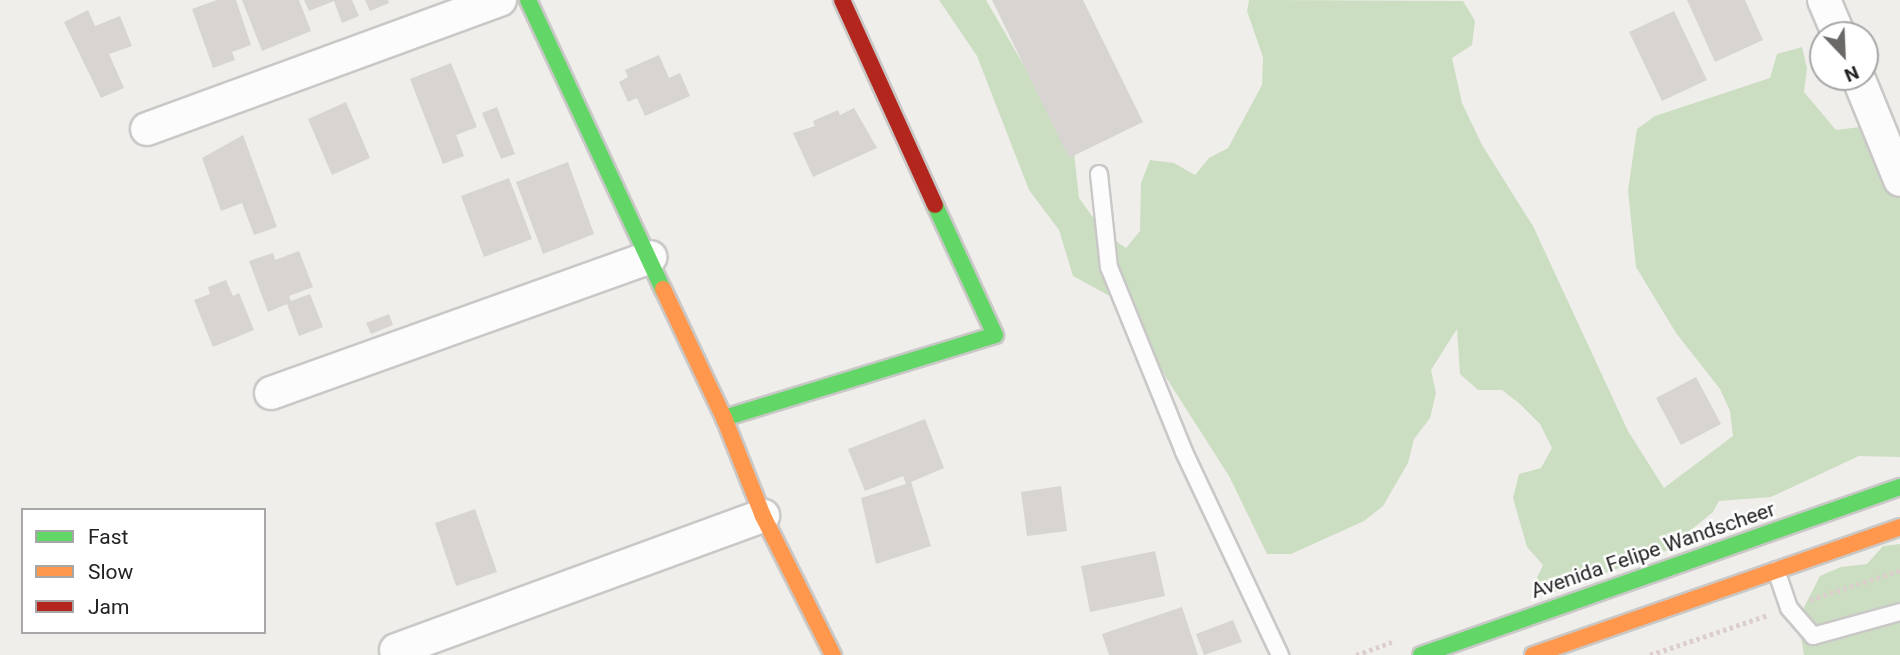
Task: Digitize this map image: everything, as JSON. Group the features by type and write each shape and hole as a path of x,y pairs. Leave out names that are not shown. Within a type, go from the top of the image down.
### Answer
{"street":[{"path":"147,129 500,0"},
{"path":"528,0 724,418 763,516 833,655"},
{"path":"724,418 995,335 842,0"},
{"path":"1824,0 1833,21"},
{"path":"1864,91 1900,180"},
{"path":"271,393 650,257"},
{"name":"Avenida Felipe Wandscheer","path":"1422,655 1900,487"},
{"path":"396,650 763,516"},
{"path":"1533,655 1586,646 1776,570 1900,527"}],"lane":[{"path":"1099,174 1109,267 1184,452 1280,655"},
{"path":"1776,570 1789,608 1812,636 1900,612"}],"green space":[{"path":"939,0 986,0 1074,152 1079,198 1105,234 1126,248 1140,231 1141,183 1150,160 1174,163 1195,175 1209,158 1228,148 1262,85 1263,57 1247,11 1249,0 1463,1 1475,21 1472,45 1452,58 1462,103 1482,145 1533,226 1628,431 1664,488 1733,436 1730,411 1720,389 1676,333 1636,267 1628,190 1637,129 1655,116 1770,78 1777,54 1802,47 1807,68 1804,92 1836,130 1868,126 1900,155 1900,457 1859,456 1771,497 1719,501 1713,512 1692,529 1687,543 1549,594 1540,593 1534,584 1543,565 1527,547 1513,498 1519,474 1541,468 1552,448 1540,424 1520,404 1502,390 1478,390 1460,374 1457,329 1431,370 1436,393 1430,418 1414,439 1408,463 1383,506 1364,521 1291,554 1267,554 1229,476 1167,379 1128,306 1073,276 1059,230 1029,190 977,56"},
{"path":"1900,544 1900,655 1804,655 1798,619 1820,576 1841,567 1867,564 1883,546"}],"building":[{"path":"217,0 236,0 251,45 232,52 235,60 213,68 192,9"},
{"path":"242,0 299,0 311,31 262,51"},
{"path":"304,0 352,0 359,16 342,23 334,1 309,11"},
{"path":"365,0 388,0 389,3 370,11"},
{"path":"992,0 1083,0 1143,122 1069,158"},
{"path":"1687,0 1745,0 1763,40 1715,62"},
{"path":"88,10 95,26 120,16 132,46 109,54 124,88 101,98 64,22"},
{"path":"1674,11 1707,80 1662,101 1629,32"},
{"path":"659,55 669,78 680,73 690,96 645,116 637,98 628,102 619,82 628,77 625,70"},
{"path":"451,63 477,127 456,135 464,156 443,164 410,79"},
{"path":"346,102 370,158 332,175 308,119"},
{"path":"497,107 515,154 501,159 482,113"},
{"path":"854,108 877,148 813,177 793,133 815,126 813,121 838,110 840,115"},
{"path":"243,135 277,227 254,235 242,203 221,211 202,158"},
{"path":"568,162 594,234 543,254 516,182"},
{"path":"509,178 532,239 484,257 461,196"},
{"path":"299,251 313,287 289,296 291,301 310,294 323,327 299,336 287,304 268,312 249,261 273,253 275,260"},
{"path":"226,280 233,296 239,293 254,330 213,347 194,300 210,294 208,287"},
{"path":"389,314 393,325 371,334 366,323"},
{"path":"1696,377 1721,424 1681,445 1656,398"},
{"path":"925,419 944,468 911,482 931,546 876,564 861,498 906,484 903,476 865,491 848,449"},
{"path":"1061,486 1067,531 1027,536 1021,492"},
{"path":"475,509 497,572 456,586 435,523"},
{"path":"1155,551 1165,596 1090,612 1081,566"},
{"path":"1182,607 1198,655 1109,655 1102,634"},
{"path":"1233,620 1242,642 1204,655 1196,634"}],"traffic: fast":[{"path":"528,0 663,289"},
{"path":"724,418 995,335 935,205"},
{"path":"1421,655 1900,487"}],"traffic: slow":[{"path":"663,289 724,418 763,516 833,655"},
{"path":"1533,655 1900,527"}],"traffic: jam":[{"path":"842,0 935,205"}]}
